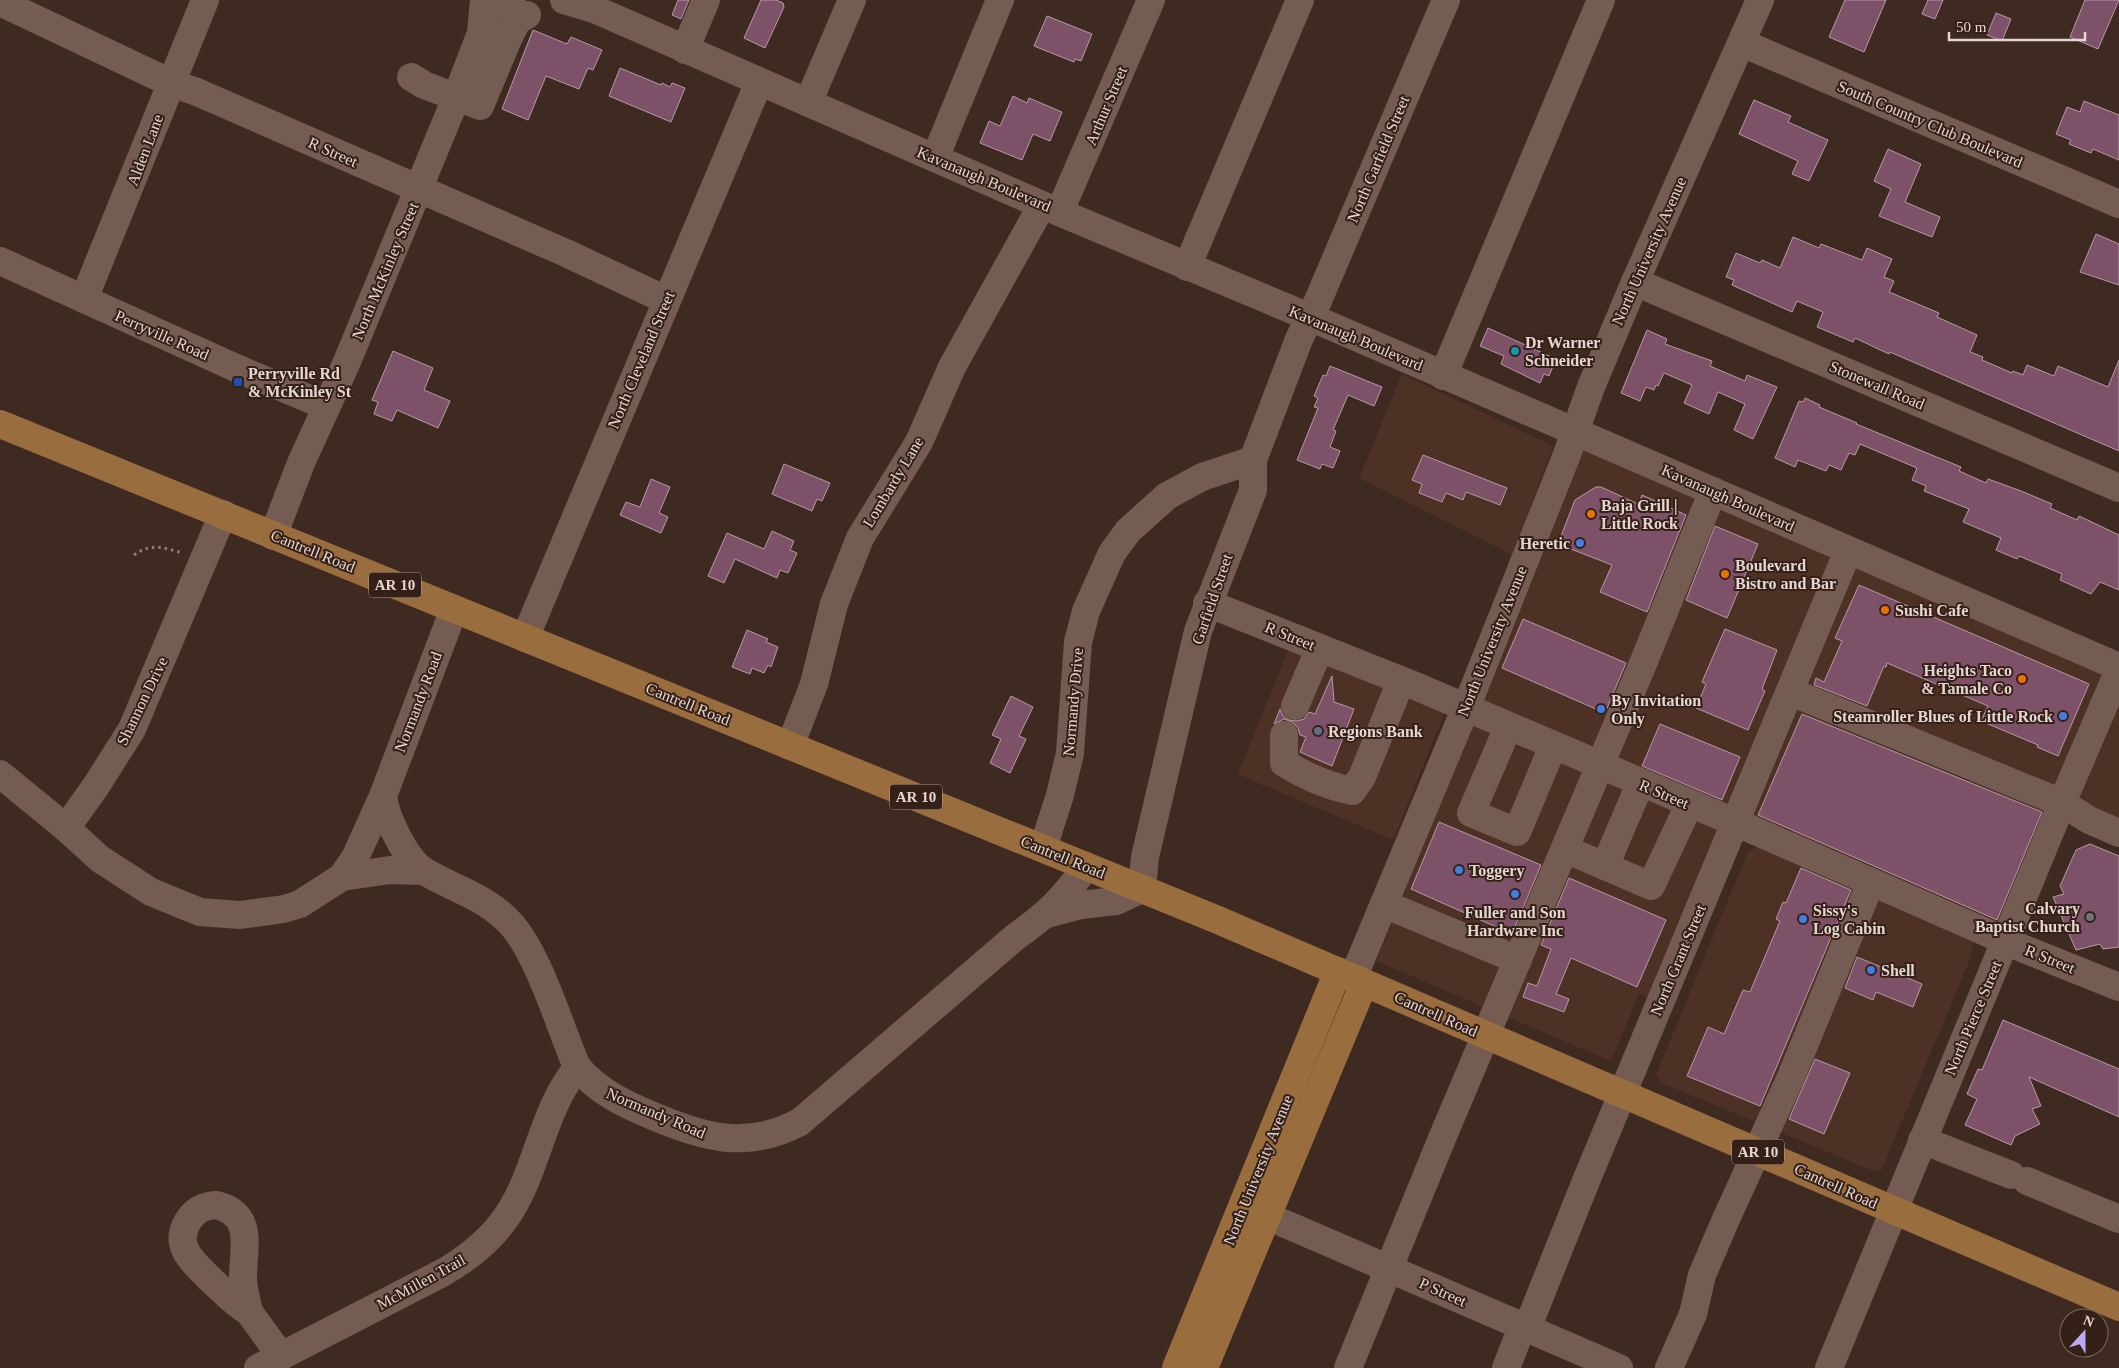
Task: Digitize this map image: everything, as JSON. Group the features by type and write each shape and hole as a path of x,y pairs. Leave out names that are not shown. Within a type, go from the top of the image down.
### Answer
{"main road":[{"name":"Cantrell Road","path":"0,424 1142,889 1352,977 2119,1307"},
{"name":"North University Avenue","path":"1204,1368 1267,1216 1352,977"},
{"name":"North University Avenue","path":"1176,1368 1352,977"}],"street":[{"name":"Alden Lane","path":"84,299 205,0"},
{"path":"481,33 484,0"},
{"name":"Kavanaugh Boulevard","path":"564,0 590,5 759,82 1713,491 2119,668"},
{"path":"686,50 706,0"},
{"path":"808,103 852,0"},
{"path":"935,158 1000,0"},
{"name":"Arthur Street","path":"1051,208 1151,0"},
{"path":"1187,267 1300,0"},
{"name":"North Garfield Street","path":"1310,318 1446,0"},
{"path":"1443,376 1601,0"},
{"name":"North University Avenue","path":"1352,977 1465,708 1575,432 1591,387 1635,282 1760,0"},
{"name":"R Street","path":"0,2 171,83 196,92 566,253 666,300"},
{"path":"481,33 520,8"},
{"path":"411,77 456,98 480,106 517,21 520,8"},
{"name":"North McKinley Street","path":"273,536 326,406 419,190 481,33"},
{"name":"South Country Club Boulevard","path":"1742,43 2119,204"},
{"name":"North Cleveland Street","path":"525,638 759,82"},
{"name":"Lombardy Lane","path":"790,746 814,684 834,604 860,538 919,442 961,350 1051,208"},
{"name":"Perryville Road","path":"0,260 326,406"},
{"name":"Stonewall Road","path":"1635,282 2119,488"},
{"name":"Garfield Street","path":"1142,889 1146,857 1198,631 1207,603 1253,490 1253,460 1299,339 1310,318"},
{"name":"Normandy Drive","path":"1043,848 1060,795 1070,753 1074,717 1075,658 1078,642 1086,611 1112,553 1128,530 1167,496 1202,476 1253,460"},
{"path":"1348,1368 1713,491"},
{"name":"Shannon Drive","path":"66,828 96,786 132,729 223,514"},
{"name":"North Grant Street","path":"1506,1368 1522,1327 1532,1316 1622,1094 1791,692 1848,551"},
{"name":"R Street","path":"1207,603 1401,681 2005,941 2119,987"},
{"name":"Normandy Road","path":"342,877 355,858 383,796 454,609"},
{"path":"1295,706 1320,648"},
{"name":"North Pierce Street","path":"1829,1368 2119,668"},
{"path":"1284,735 1284,763 1304,775 1338,788 1352,791 1362,778 1401,681"},
{"path":"1791,692 2062,803 2089,820 2119,833"},
{"path":"1508,727 1471,813 1517,832 1553,746"},
{"path":"0,774 66,828 100,859 136,884 168,900 200,912 240,915 284,908 310,899 342,877"},
{"path":"1604,866 1640,784"},
{"name":"Normandy Road","path":"383,796 384,809 396,832 408,853 423,870 481,899 499,912 513,926 535,963 576,1067 601,1091 688,1131 711,1137 753,1138 784,1130 800,1122 1014,938 1047,914 1071,889 1086,866"},
{"path":"1565,848 1651,886 1689,804"},
{"name":"Normandy Road","path":"342,877 390,870 423,870"},
{"path":"1669,1368 1693,1314 1709,1259 1758,1152 1871,882"},
{"name":"Normandy Road","path":"1047,914 1081,905 1116,901 1142,889"},
{"path":"1384,904 1518,960"},
{"name":"McMillen Trail","path":"269,1362 444,1272 466,1259 485,1243 503,1222 516,1201 531,1168 556,1101 576,1067"},
{"path":"1922,1140 2119,1219"},
{"name":"P Street","path":"1267,1216 1619,1368"},
{"path":"249,1312 269,1362"}],"path":[{"path":"134,555 145,547 158,547 205,560"}],"shaded area":[{"path":"1402,374 1553,446 1513,555 1359,478"},
{"path":"1575,432 2119,667 2005,941 1735,824 1660,1003 1639,994 1611,1061 1376,961 1406,891 1392,885"},
{"path":"1290,646 1444,714 1393,840 1238,774"},
{"path":"2119,701 2119,825 2074,805"},
{"path":"1759,847 1973,942 1971,957 1881,1171 1874,1171 1662,1083 1656,1075 1748,851"}],"building":[{"path":"678,0 689,0 681,19 672,15"},
{"path":"761,0 776,0 783,3 784,7 765,48 744,38"},
{"path":"1845,0 1886,0 1864,52 1829,37"},
{"path":"1928,0 1943,0 1935,19 1922,14"},
{"path":"2085,0 2119,0 2098,49 2070,37"},
{"path":"1996,13 2011,19 2002,41 1987,35"},
{"path":"1047,16 1092,34 1081,61 1075,59 1074,62 1034,46"},
{"path":"533,30 567,44 571,37 602,50 593,70 588,68 579,89 546,76 528,120 502,109"},
{"path":"620,68 661,85 662,83 670,87 672,83 685,88 671,122 609,96"},
{"path":"1013,96 1027,103 1029,98 1062,112 1050,141 1033,134 1022,160 980,143 989,121 1000,126"},
{"path":"1754,100 1791,116 1788,122 1828,140 1809,181 1792,174 1798,161 1739,134"},
{"path":"2084,101 2119,115 2119,160 2093,149 2091,153 2069,144 2071,140 2056,134 2067,107 2080,112"},
{"path":"1888,149 1921,164 1905,202 1940,217 1932,237 1879,216 1891,189 1874,181"},
{"path":"2096,234 2119,244 2119,285 2080,272"},
{"path":"1793,237 1819,248 1821,244 1862,260 1867,248 1892,259 1884,277 1894,281 1889,292 1939,313 1937,317 1977,335 1970,352 1983,357 1982,360 2012,373 2013,371 2023,375 2027,365 2054,376 2058,366 2108,387 2119,360 2119,451 1890,352 1889,354 1855,338 1853,342 1817,327 1823,312 1797,301 1792,312 1732,285 1734,280 1726,277 1736,253 1760,263 1762,260 1780,268"},
{"name":"Dr Warner Schneider","path":"1488,328 1556,359 1549,376 1544,374 1540,383 1501,364 1504,356 1480,346"},
{"path":"1647,330 1667,339 1665,344 1712,361 1710,366 1745,381 1747,375 1777,387 1753,439 1734,430 1745,404 1718,392 1709,414 1684,403 1692,385 1664,373 1654,390 1646,387 1640,401 1621,393"},
{"path":"393,351 433,368 424,390 450,401 438,428 397,410 392,421 374,414 378,402 372,400"},
{"path":"1330,366 1382,387 1374,406 1348,395 1333,430 1336,431 1330,447 1340,451 1333,468 1322,464 1320,469 1297,460 1318,408 1314,407 1318,398 1314,396 1323,375 1326,376"},
{"path":"1805,398 1820,405 1819,407 1856,424 1961,467 1959,471 1986,483 1988,479 2021,491 2052,504 2050,508 2077,520 2079,516 2119,535 2119,590 2100,582 2091,594 2060,580 2062,574 2019,556 2017,559 1996,550 2001,538 1963,522 1969,509 1924,491 1926,486 1912,480 1917,468 1860,444 1855,455 1849,453 1841,470 1829,465 1826,471 1798,460 1795,467 1775,458 1799,401 1803,402"},
{"path":"1423,455 1507,488 1500,505 1466,492 1463,500 1446,493 1442,502 1419,493 1422,484 1412,480"},
{"path":"784,464 830,483 822,501 817,499 812,511 772,494"},
{"path":"651,479 670,487 659,513 668,517 661,533 620,515 626,502 640,507"},
{"path":"1596,487 1601,487 1638,504 1642,495 1686,515 1647,612 1600,592 1612,565 1558,544 1575,500"},
{"path":"1715,526 1758,544 1727,618 1686,600"},
{"path":"772,531 794,541 790,550 797,553 788,573 780,570 777,578 735,559 724,583 708,576 727,533 764,549"},
{"path":"1859,585 2089,684 2058,756 2037,747 2038,745 1981,721 1988,706 1887,663 1867,706 1814,685 1816,678 1824,682 1842,641 1835,638"},
{"path":"1523,619 1626,663 1605,713 1502,668"},
{"path":"1725,629 1777,650 1762,689 1765,691 1748,730 1696,708 1706,684 1702,682"},
{"path":"747,630 768,639 766,642 778,647 771,667 768,665 764,673 752,668 750,674 732,667"},
{"name":"Regions Bank","path":"1332,676 1334,702 1354,709 1332,766 1300,752 1306,737 1300,735 1298,728 1292,722 1284,719 1274,724 1280,709 1283,716 1289,720 1297,721 1304,719 1309,712 1315,714"},
{"path":"1011,696 1033,707 1019,736 1026,739 1010,773 990,763 1001,739 992,735"},
{"path":"1802,714 2042,812 1997,920 1758,815"},
{"path":"1660,724 1740,757 1722,800 1642,766"},
{"name":"Toggery","path":"1439,822 1541,865 1512,934 1411,889"},
{"name":"Calvary Baptist Church","path":"2090,844 2119,856 2119,947 2103,949 2100,944 2076,950 2053,897 2064,894 2060,886 2076,850"},
{"path":"1801,868 1851,890 1760,1106 1687,1076 1708,1027 1724,1034 1743,990 1750,992 1780,921 1776,919 1783,902 1786,903"},
{"path":"1569,878 1666,920 1637,987 1571,958 1556,994 1569,999 1564,1012 1523,997 1528,983 1537,986 1551,949 1541,945"},
{"name":"Shell","path":"1857,957 1922,984 1913,1007 1876,992 1873,1000 1845,988"},
{"path":"2003,1020 2119,1069 2119,1117 2029,1077 2041,1106 2032,1109 2040,1124 2015,1136 2011,1145 1965,1125 1977,1099 1967,1094 1978,1069 1982,1070"},
{"path":"1815,1059 1850,1073 1824,1134 1789,1119"}],"place":[{"name":"Dr Warner Schneider","path":"1515,351"},
{"name":"Perryville Rd & McKinley St","path":"238,382"},
{"name":"Baja Grill | Little Rock","path":"1591,514"},
{"name":"Heretic","path":"1580,543"},
{"name":"Boulevard Bistro and Bar","path":"1725,574"},
{"name":"Sushi Cafe","path":"1885,610"},
{"name":"Heights Taco & Tamale Co","path":"2022,679"},
{"name":"By Invitation Only","path":"1601,709"},
{"name":"Steamroller Blues of Little Rock","path":"2063,716"},
{"name":"Regions Bank","path":"1318,731"},
{"name":"Toggery","path":"1459,870"},
{"name":"Fuller and Son Hardware Inc","path":"1515,894"},
{"name":"Calvary Baptist Church","path":"2090,917"},
{"name":"Sissy's Log Cabin","path":"1803,919"},
{"name":"Shell","path":"1871,970"}]}
